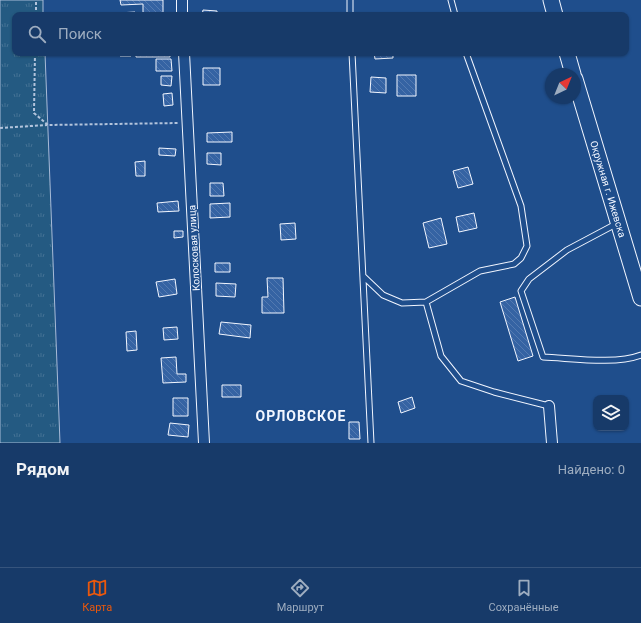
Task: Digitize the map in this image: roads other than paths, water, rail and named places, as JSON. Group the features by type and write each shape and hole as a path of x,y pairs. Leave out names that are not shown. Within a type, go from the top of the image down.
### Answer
{"main road":[{"path":"551,0 554,12"},
{"path":"568,56 571,68"},
{"name":"Окружная г. Ижевска","path":"581,99 641,298"}],"street":[{"path":"182,0 182,12"},
{"name":"Колосковая улица","path":"184,56 204,443"},
{"path":"549,406 552,443"}],"lane":[{"path":"350,0 350,12"},
{"path":"450,0 454,12"},
{"path":"352,56 372,443"},
{"path":"363,276 383,295 402,303 426,302 480,271 514,264 521,258 527,246 521,206 467,56"},
{"path":"619,223 568,250 529,279 521,291 543,357 605,360 641,355"},
{"path":"426,302 441,356 461,381 494,392 549,406"}],"district":[{"name":"ОРЛОВСКОЕ","path":"301,416"}]}
